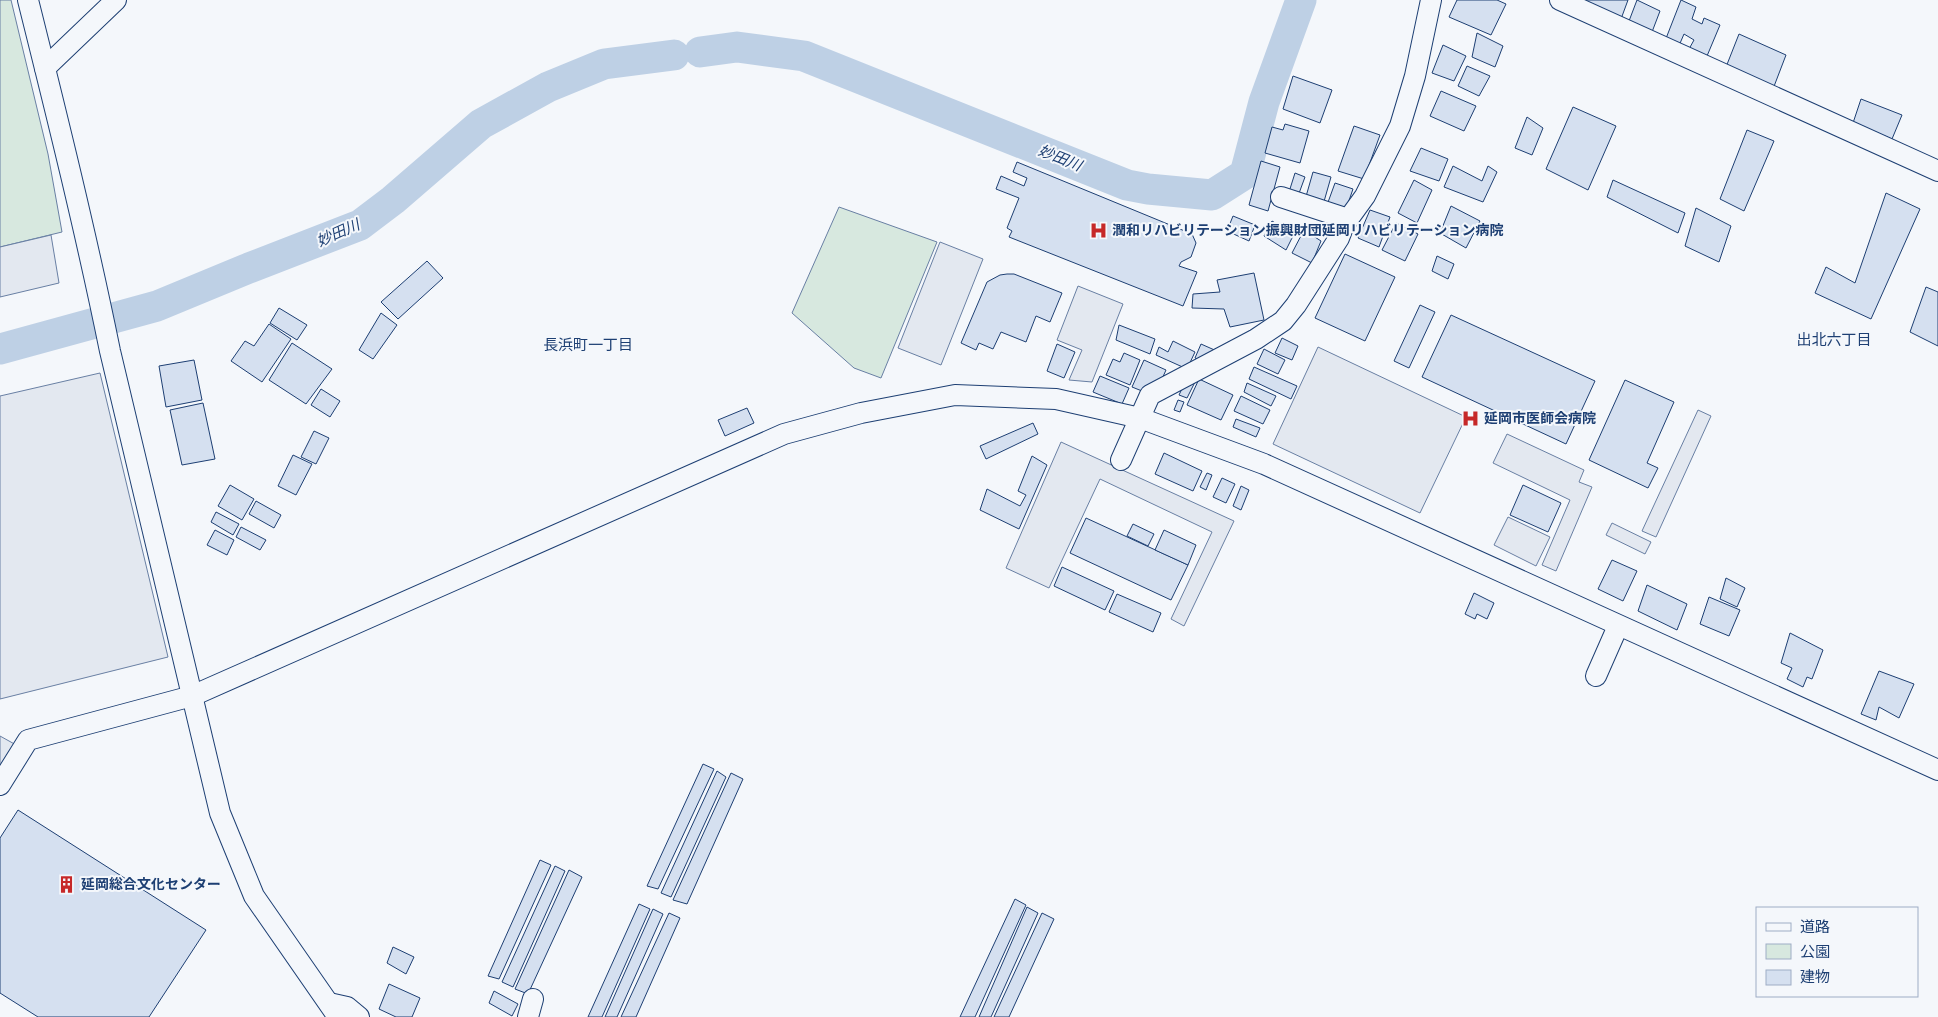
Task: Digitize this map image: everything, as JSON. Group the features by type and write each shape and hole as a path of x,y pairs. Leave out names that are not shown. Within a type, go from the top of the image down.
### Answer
{"street":[{"path":"28,0 220,812 254,896 334,1010 347,1007 359,1017"},
{"path":"44,68 116,0"},
{"path":"1121,460 1150,395 1256,339 1283,321 1317,274 1348,219 1365,196 1400,126 1416,76 1432,0"},
{"path":"1560,0 1938,172"},
{"path":"1281,197 1348,219"},
{"path":"0,785 28,740 192,696 784,434 861,413 955,396 1056,399 1140,418 1264,464 1938,770"},
{"path":"1596,676 1618,626"}],"green space":[{"path":"0,0 11,0 48,154 62,232 0,247"},
{"path":"839,207 937,242 881,378 854,368 792,313"}],"shaded area":[{"path":"51,235 59,283 0,297 0,247"},
{"path":"940,242 983,259 941,365 898,348"},
{"path":"1078,286 1123,304 1092,382 1069,380 1082,350 1057,340"},
{"path":"1318,347 1466,417 1420,513 1273,444"},
{"path":"100,373 168,657 0,699 0,396"},
{"path":"1698,410 1711,416 1656,537 1642,531"},
{"path":"1507,434 1584,470 1579,482 1592,487 1556,571 1542,565 1570,500 1493,463"},
{"path":"1061,442 1234,521 1184,626 1171,619 1212,532 1100,479 1049,588 1006,568"},
{"path":"1508,517 1550,537 1536,566 1494,545"},
{"path":"1612,523 1651,542 1645,554 1606,535"},
{"path":"0,736 18,746 0,774"}],"building":[{"path":"1457,0 1497,0 1506,4 1491,35 1449,17"},
{"path":"1583,0 1628,0 1621,19"},
{"path":"1637,0 1660,11 1652,32 1629,21"},
{"path":"1681,0 1696,7 1692,19 1702,24 1704,18 1720,25 1707,56 1689,49 1694,40 1684,34 1678,48 1665,41"},
{"path":"1477,33 1503,46 1495,67 1472,57"},
{"path":"1739,34 1786,55 1773,89 1726,67"},
{"path":"1443,45 1466,56 1454,81 1432,73"},
{"path":"1467,66 1490,76 1479,96 1458,86"},
{"path":"1293,76 1332,90 1320,123 1283,109"},
{"path":"1441,91 1476,106 1464,131 1430,116"},
{"path":"1861,99 1902,115 1892,139 1853,123"},
{"path":"1573,107 1616,126 1588,190 1546,169"},
{"path":"1527,117 1543,128 1532,155 1515,148"},
{"path":"1285,124 1309,131 1300,163 1265,153 1272,127 1283,130"},
{"path":"1354,126 1380,135 1364,179 1338,171"},
{"path":"1747,130 1774,141 1744,211 1720,199"},
{"path":"1421,148 1448,159 1439,181 1410,171"},
{"path":"1261,161 1280,167 1268,211 1249,205"},
{"path":"1017,162 1192,234 1196,243 1191,257 1181,262 1179,266 1197,272 1183,306 1009,237 1012,231 1007,228 1019,198 996,189 1001,176 1024,186 1027,178 1013,172"},
{"path":"1453,166 1482,181 1488,166 1497,172 1483,202 1444,187"},
{"path":"1313,172 1331,177 1323,205 1305,200"},
{"path":"1295,173 1305,177 1298,196 1289,192"},
{"path":"1414,180 1432,190 1417,223 1398,213"},
{"path":"1613,180 1685,213 1678,233 1607,197"},
{"path":"1335,183 1353,189 1345,212 1327,205"},
{"path":"1886,193 1920,209 1871,319 1815,293 1826,267 1855,283"},
{"path":"1451,206 1480,221 1466,248 1440,233"},
{"path":"1696,208 1731,226 1719,262 1685,246"},
{"path":"1370,210 1390,217 1379,247 1358,238"},
{"path":"1233,216 1255,225 1249,241 1227,231"},
{"path":"1272,221 1294,234 1286,250 1264,236"},
{"path":"1396,223 1418,234 1405,261 1382,250"},
{"path":"1304,230 1321,241 1312,263 1292,253"},
{"path":"1345,254 1395,277 1365,341 1315,318"},
{"path":"1437,256 1454,264 1448,279 1432,271"},
{"path":"427,261 443,278 398,319 381,302"},
{"path":"1254,273 1264,320 1230,327 1224,309 1192,308 1193,294 1220,292 1217,280"},
{"path":"1014,274 1062,293 1050,322 1036,316 1026,342 1001,332 993,349 979,343 976,350 961,343 987,282 1000,275"},
{"path":"1926,287 1938,292 1938,346 1910,332"},
{"path":"1420,305 1435,312 1409,368 1394,361"},
{"path":"279,308 307,325 297,340 270,323"},
{"path":"381,313 397,325 373,359 359,350"},
{"path":"1451,315 1595,381 1566,444 1422,377"},
{"path":"269,324 291,339 262,382 231,361 245,341 254,346"},
{"path":"1119,325 1155,339 1150,354 1116,340"},
{"path":"1282,338 1298,346 1292,360 1275,353"},
{"path":"1173,341 1195,352 1187,369 1156,355 1159,347 1168,352"},
{"path":"292,343 332,369 306,404 269,380"},
{"path":"1057,344 1075,352 1064,378 1047,371"},
{"path":"1201,344 1219,352 1207,363 1195,358"},
{"path":"1264,349 1285,360 1278,374 1257,364"},
{"path":"1124,353 1140,360 1130,385 1106,375 1113,359 1120,362"},
{"path":"194,360 202,400 166,407 159,366"},
{"path":"1144,360 1166,370 1157,390 1147,393 1132,387"},
{"path":"1254,367 1297,386 1291,399 1249,379"},
{"path":"1100,376 1129,388 1122,404 1093,392"},
{"path":"1187,378 1195,382 1187,398 1179,395"},
{"path":"1199,379 1233,395 1221,420 1187,405"},
{"path":"1625,380 1674,402 1647,463 1658,468 1648,488 1589,460"},
{"path":"1247,383 1276,396 1271,406 1244,392"},
{"path":"321,389 340,401 330,417 311,405"},
{"path":"1241,396 1270,410 1263,424 1234,411"},
{"path":"1178,400 1184,402 1180,412 1174,410"},
{"path":"203,403 215,459 182,465 170,410"},
{"path":"747,408 754,423 725,436 718,420"},
{"path":"1236,419 1260,428 1256,437 1233,427"},
{"path":"1033,423 1038,434 986,459 980,446"},
{"path":"314,431 329,438 316,464 301,457"},
{"path":"1164,453 1202,471 1193,491 1155,474"},
{"path":"293,455 312,464 296,495 278,486"},
{"path":"1032,456 1047,465 1019,529 980,510 987,489 1020,506 1026,495 1018,491"},
{"path":"1207,473 1212,475 1206,490 1200,487"},
{"path":"1222,478 1235,484 1226,503 1213,497"},
{"path":"230,485 254,499 242,520 218,506"},
{"path":"1523,485 1561,503 1548,532 1510,515"},
{"path":"1241,486 1249,490 1241,510 1233,506"},
{"path":"256,501 281,515 274,528 249,514"},
{"path":"216,512 239,524 233,535 211,522"},
{"path":"1086,518 1188,565 1171,600 1070,553"},
{"path":"1133,524 1154,534 1148,546 1127,536"},
{"path":"241,527 266,540 260,550 236,537"},
{"path":"215,530 234,540 227,555 207,545"},
{"path":"1164,530 1196,545 1188,565 1155,550"},
{"path":"1612,560 1637,571 1623,601 1598,589"},
{"path":"1062,567 1114,591 1105,610 1054,586"},
{"path":"1726,578 1745,588 1737,607 1720,599"},
{"path":"1647,585 1687,604 1677,630 1638,611"},
{"path":"1474,593 1494,603 1487,619 1477,614 1475,619 1465,614"},
{"path":"1117,594 1161,613 1153,632 1109,612"},
{"path":"1709,597 1740,610 1729,636 1700,624"},
{"path":"1790,633 1823,650 1812,679 1807,677 1803,687 1787,679 1792,668 1781,663"},
{"path":"1879,671 1914,684 1899,718 1879,707 1876,720 1861,714"},
{"path":"703,764 714,769 658,889 647,886"},
{"path":"717,771 726,777 671,897 661,893"},
{"path":"731,773 743,779 687,904 673,900"},
{"name":"延岡総合文化センター","path":"18,810 206,930 149,1017 38,1017 0,993 0,838"},
{"path":"540,860 551,865 499,979 488,976"},
{"path":"555,866 565,871 513,987 502,982"},
{"path":"569,870 582,877 528,994 515,989"},
{"path":"1015,899 1026,905 975,1017 960,1017"},
{"path":"639,904 650,909 602,1017 588,1017"},
{"path":"1027,907 1038,913 991,1017 979,1017"},
{"path":"653,909 663,914 617,1017 605,1017"},
{"path":"669,913 680,918 636,1017 621,1017"},
{"path":"1042,913 1054,919 1009,1017 994,1017"},
{"path":"393,947 414,957 406,974 387,963"},
{"path":"389,984 420,998 412,1017 396,1017 379,1009"},
{"path":"494,991 518,1004 512,1016 489,1003"}],"waterway":[{"name":"妙田川","path":"700,52 737,47 804,56 1127,185 1148,189 1212,195 1245,174 1264,102 1301,0"},
{"name":"妙田川","path":"0,349 157,306 360,225 393,200 481,124 548,87 604,64 674,55"}],"place":[{"name":"潤和リハビリテーション振興財団延岡リハビリテーション病院","path":"1098,230"},
{"name":"延岡市医師会病院","path":"1470,418"},
{"name":"延岡総合文化センター","path":"67,884"}],"district":[{"name":"出北六丁目","path":"1834,340"},
{"name":"長浜町一丁目","path":"588,345"}]}
